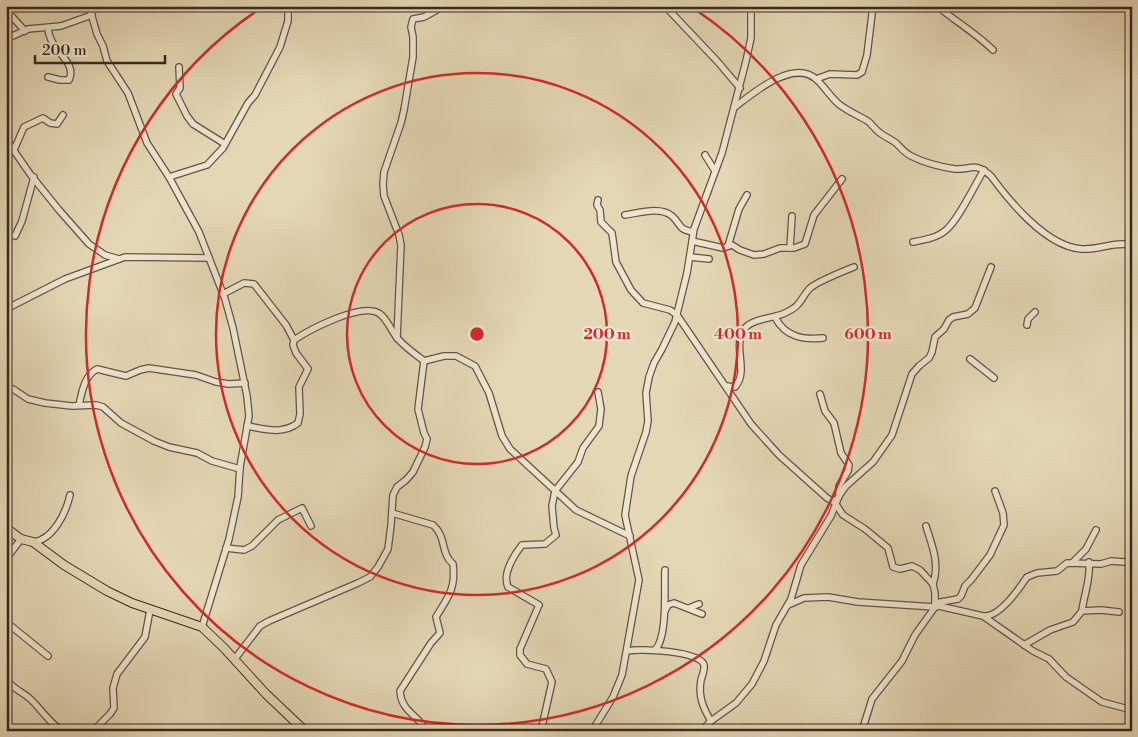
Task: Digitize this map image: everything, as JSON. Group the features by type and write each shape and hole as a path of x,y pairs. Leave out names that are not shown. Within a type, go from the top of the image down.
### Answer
{"main road":[{"path":"6,528 21,539 32,542 88,581 132,604 202,627 266,694 305,731"}],"street":[{"path":"89,6 97,34 108,61 128,93 147,143 199,232 223,294 233,328 245,383 249,408 240,469 240,488 226,548 202,627"},
{"path":"397,338 401,245 399,234 384,196 382,184 384,172 402,123 413,57 411,27 413,19 424,17 444,6"},
{"path":"665,6 740,88"},
{"path":"592,731 613,697 622,675 639,580 625,514 631,476 646,432 648,420 646,393 649,377 677,315 694,232 722,153 740,88 751,38 751,6"},
{"path":"816,79 830,74 857,75 862,72 867,55 873,6"},
{"path":"937,6 966,29 980,37 992,50"},
{"path":"169,178 207,166 225,144 248,103 255,95 280,47 288,21 288,7"},
{"path":"6,10 25,31"},
{"path":"6,38 25,31 61,26 92,15"},
{"path":"48,28 48,36 58,52 68,62 71,75 69,80 48,77"},
{"path":"179,67 180,88 176,94 187,116 193,124 225,144"},
{"path":"735,106 757,89 774,80 791,74 807,74 816,79 839,105 868,122 878,132 891,139 911,156 948,168 972,167 984,170 1027,218 1052,238 1074,248 1082,249 1097,248 1114,243 1132,245"},
{"path":"14,150 24,127 43,118 50,123 57,124 63,115"},
{"path":"6,139 59,210 89,244 105,255 119,258"},
{"path":"705,155 715,171"},
{"path":"913,242 935,237 946,230 984,170"},
{"path":"15,236 22,221 34,177"},
{"path":"692,241 727,249 732,245 748,254 754,255 764,254 780,248 798,247 806,243 814,215 842,179"},
{"path":"727,249 739,209 747,195"},
{"path":"598,200 597,205 600,210 601,222 612,233 616,262 631,290 643,304 667,309 677,315 750,424 779,455 836,500 843,515 865,529 888,548 891,552 893,567 900,569 914,566 933,584"},
{"path":"625,215 662,210 672,216 683,230 694,232"},
{"path":"790,248 792,216"},
{"path":"690,257 709,259"},
{"path":"6,309 65,279 106,265 119,258 209,258"},
{"path":"726,386 735,387 739,380 741,373 741,338 744,328 752,323 775,317 798,306 812,287 854,267"},
{"path":"836,500 846,486 873,462 892,435 912,374 929,358 935,337 944,329 949,320 953,317 968,314 975,308 991,267"},
{"path":"223,294 244,282 254,284 286,325 294,340 293,345 296,353 308,369 299,387 300,414 298,423 274,432 247,426"},
{"path":"294,340 307,331 350,314 375,311 387,322 397,338 424,361"},
{"path":"1027,325 1028,319 1034,312"},
{"path":"775,317 780,326 791,335 805,338 823,338"},
{"path":"424,361 444,356 456,356 475,366 489,392 496,422 506,443 576,510 630,536"},
{"path":"970,359 994,378"},
{"path":"234,660 260,626 370,577 378,568 388,549 392,495 396,487 414,472 426,447 427,439 418,409 424,361"},
{"path":"78,406 91,372 97,369 126,376 149,368 196,375 216,382 229,384 245,383"},
{"path":"6,388 13,389 28,400 103,407 121,423 154,441 169,447 197,453 212,461 240,469"},
{"path":"541,731 552,682 546,669 527,664 520,655 520,649 539,605 508,587 506,578 508,568 522,545 545,544 556,535 552,506 555,491 578,462 583,448 599,426 601,410 598,392"},
{"path":"701,731 711,721 736,703 752,684 764,661 776,625 788,605 801,565 827,524 839,486 848,471 849,465 841,453 834,424 825,411 820,394"},
{"path":"935,605 958,599 965,586 990,555 1003,529 1005,520 995,491"},
{"path":"32,542 40,541 54,528 67,507 70,495"},
{"path":"226,548 244,550 252,546 278,520 302,508 311,526"},
{"path":"392,513 433,525 438,530 443,542 445,556 453,564 454,586 451,595 436,617 440,633 431,643 400,691 402,700 409,712 421,723 426,731"},
{"path":"862,731 872,699 902,661 915,635 935,605 933,584 936,575 936,559 926,526"},
{"path":"1073,562 1086,549 1096,530"},
{"path":"6,559 21,539"},
{"path":"788,605 804,598 828,597 858,602 935,605 983,616 991,616 1003,606 1030,575 1054,572 1067,563 1073,562 1101,564 1132,560"},
{"path":"1024,645 1050,630 1073,622 1082,611 1090,574 1089,562"},
{"path":"654,650 660,640 665,611 665,570"},
{"path":"665,611 668,605 674,603 702,614"},
{"path":"690,608 699,604"},
{"path":"93,731 114,708 113,688 117,674 145,636 150,610"},
{"path":"1082,611 1101,610 1119,612"},
{"path":"983,616 1024,645 1048,659 1066,677 1102,702 1132,710"},
{"path":"6,622 48,656"},
{"path":"627,651 640,649 654,650 694,656 701,659 704,666 700,687 701,704 711,721"},
{"path":"6,679 28,697 52,724 62,731"}]}
